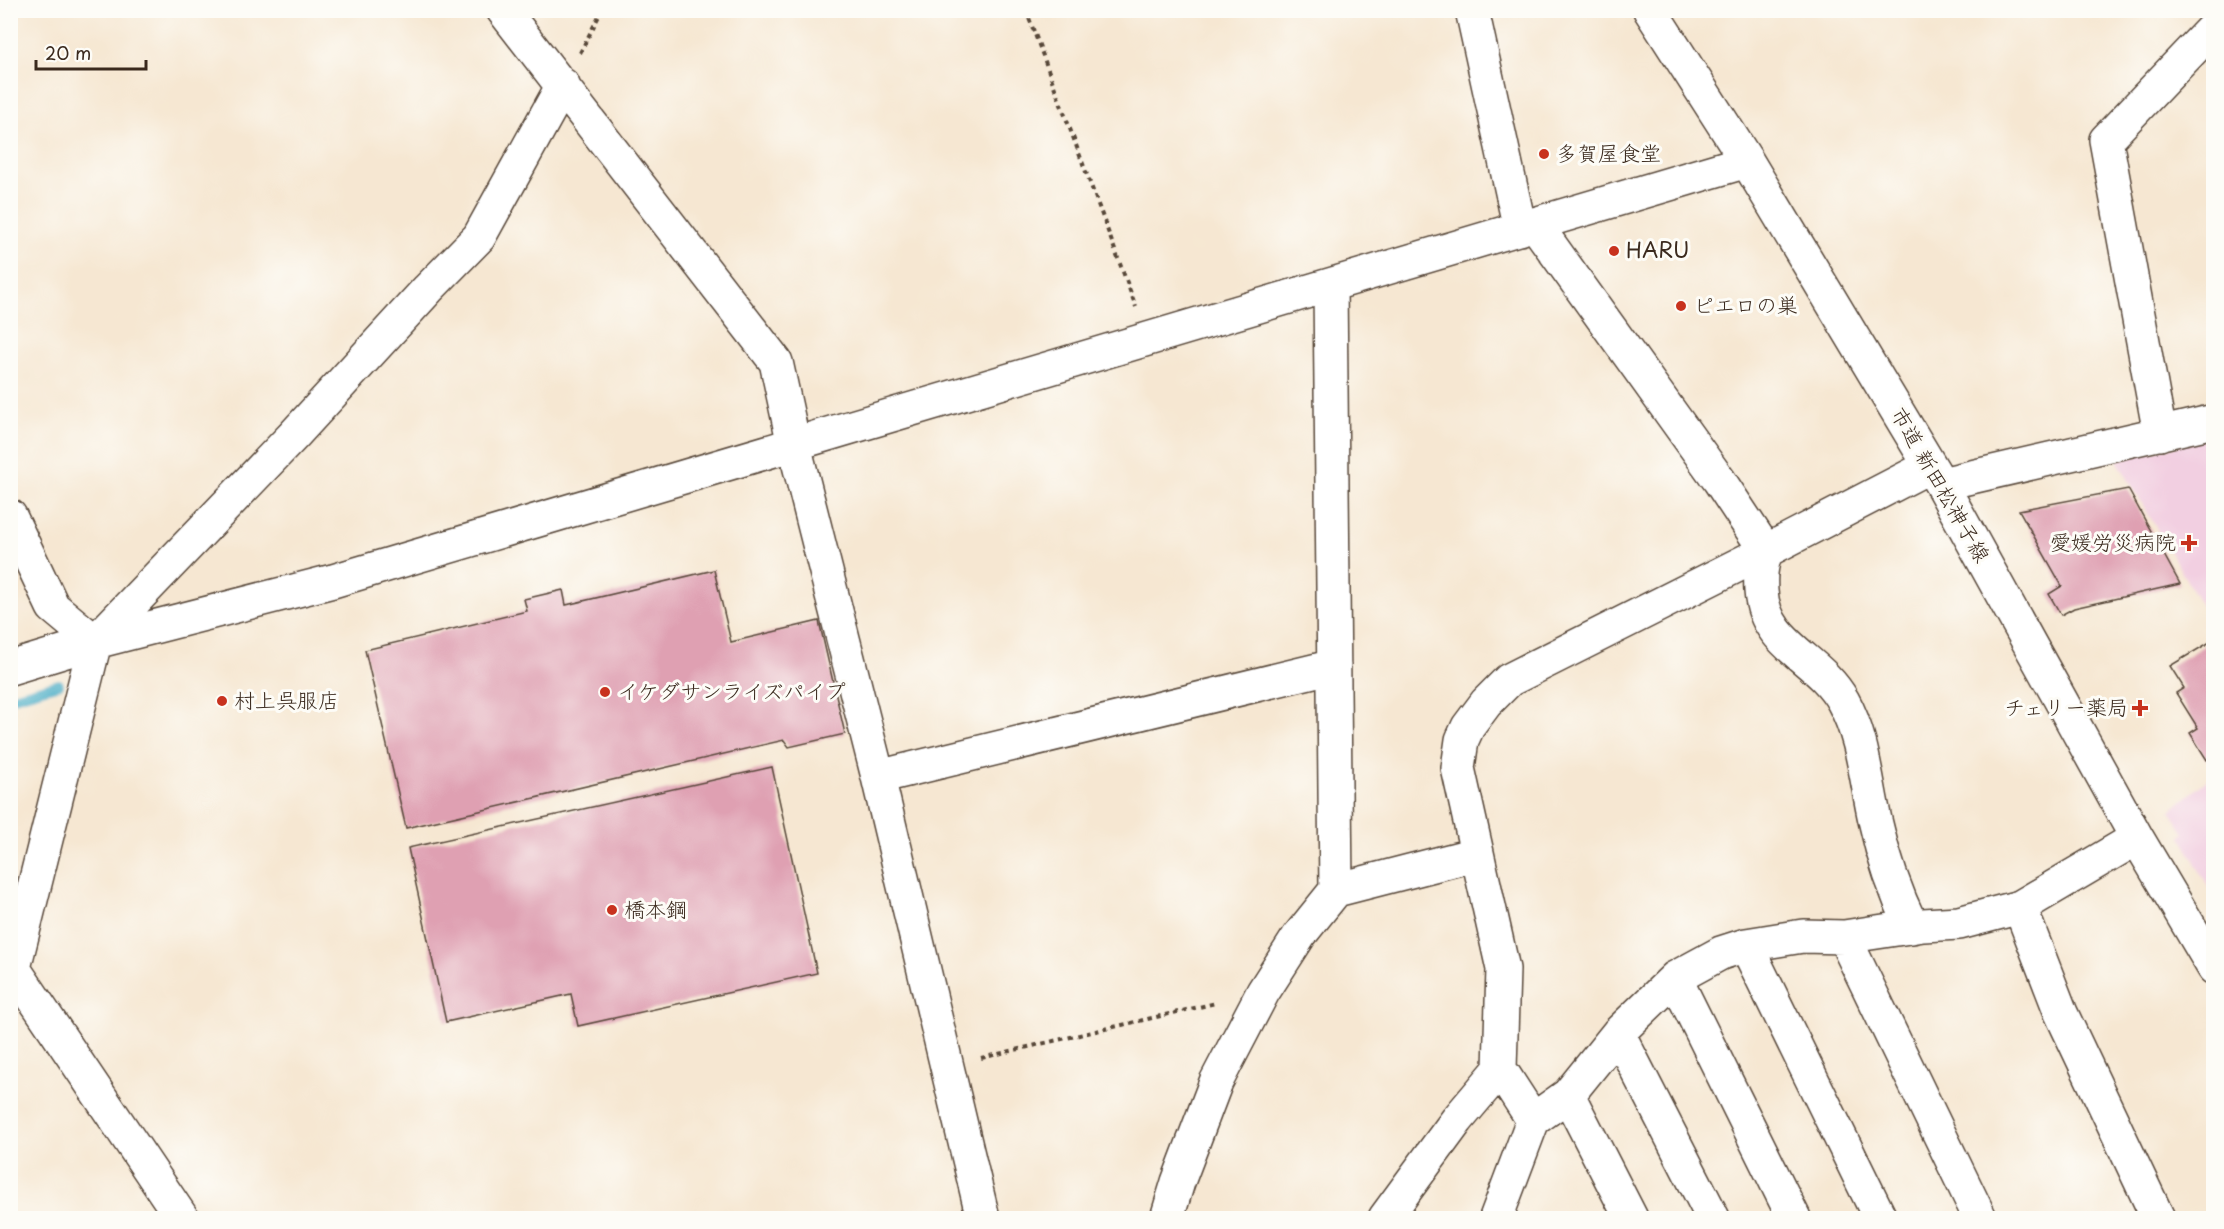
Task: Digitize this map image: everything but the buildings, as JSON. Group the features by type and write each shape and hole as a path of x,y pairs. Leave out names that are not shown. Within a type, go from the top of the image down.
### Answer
{"street":[{"path":"503,10 776,362 794,445 878,777 983,1218"},
{"path":"1472,10 1528,227 1719,480 1766,551"},
{"name":"市道 新田松神子線","path":"1650,10 1747,161 1936,475 2137,838 2214,968"},
{"path":"2160,434 2106,140 2214,27"},
{"path":"182,1218 12,977 95,642 293,436 479,237 563,85"},
{"path":"10,668 95,642 333,581 1747,161"},
{"path":"1330,285 1336,890"},
{"path":"1533,1120 1500,1069 1503,969 1458,768 1465,733 1486,703 1509,680 1766,551 1936,475 2160,434 2214,421"},
{"path":"10,516 53,607 95,642"},
{"path":"1766,551 1760,569 1762,605 1772,628 1822,674 1843,701 1865,767 1874,818 1889,876 1912,927"},
{"path":"878,777 1334,666"},
{"path":"1496,1218 1533,1120 1568,1095 1618,1033 1675,978 1721,953 1746,945 1803,936 1844,937 1959,923 2020,907 2137,838"},
{"path":"1167,1218 1178,1182 1216,1082 1263,992 1299,936 1336,890 1476,854"},
{"path":"2020,907 2061,1013 2158,1218"},
{"path":"1844,937 1980,1218"},
{"path":"1746,945 1880,1218"},
{"path":"1675,978 1794,1218"},
{"path":"1618,1033 1713,1218"},
{"path":"1385,1218 1457,1120 1500,1069"},
{"path":"1568,1095 1631,1218"}],"path":[{"path":"563,85 602,10"},
{"path":"1026,10 1148,338"},
{"path":"945,1066 1263,992"}],"shaded area":[{"name":"愛媛労災病院","path":"2213,437 2213,626 2117,460"},
{"path":"2213,775 2213,895 2181,837 2185,833 2170,811"}],"waterway":[{"path":"10,698 59,684"}],"place":[{"name":"多賀屋食堂","path":"1544,154"},
{"name":"HARU","path":"1614,251"},
{"name":"ピエロの巣","path":"1681,306"},
{"name":"愛媛労災病院","path":"2189,543"},
{"name":"イケダサンライズパイプ","path":"605,692"},
{"name":"村上呉服店","path":"222,701"},
{"name":"チェリー薬局","path":"2140,708"},
{"name":"橋本鋼","path":"612,910"}]}
